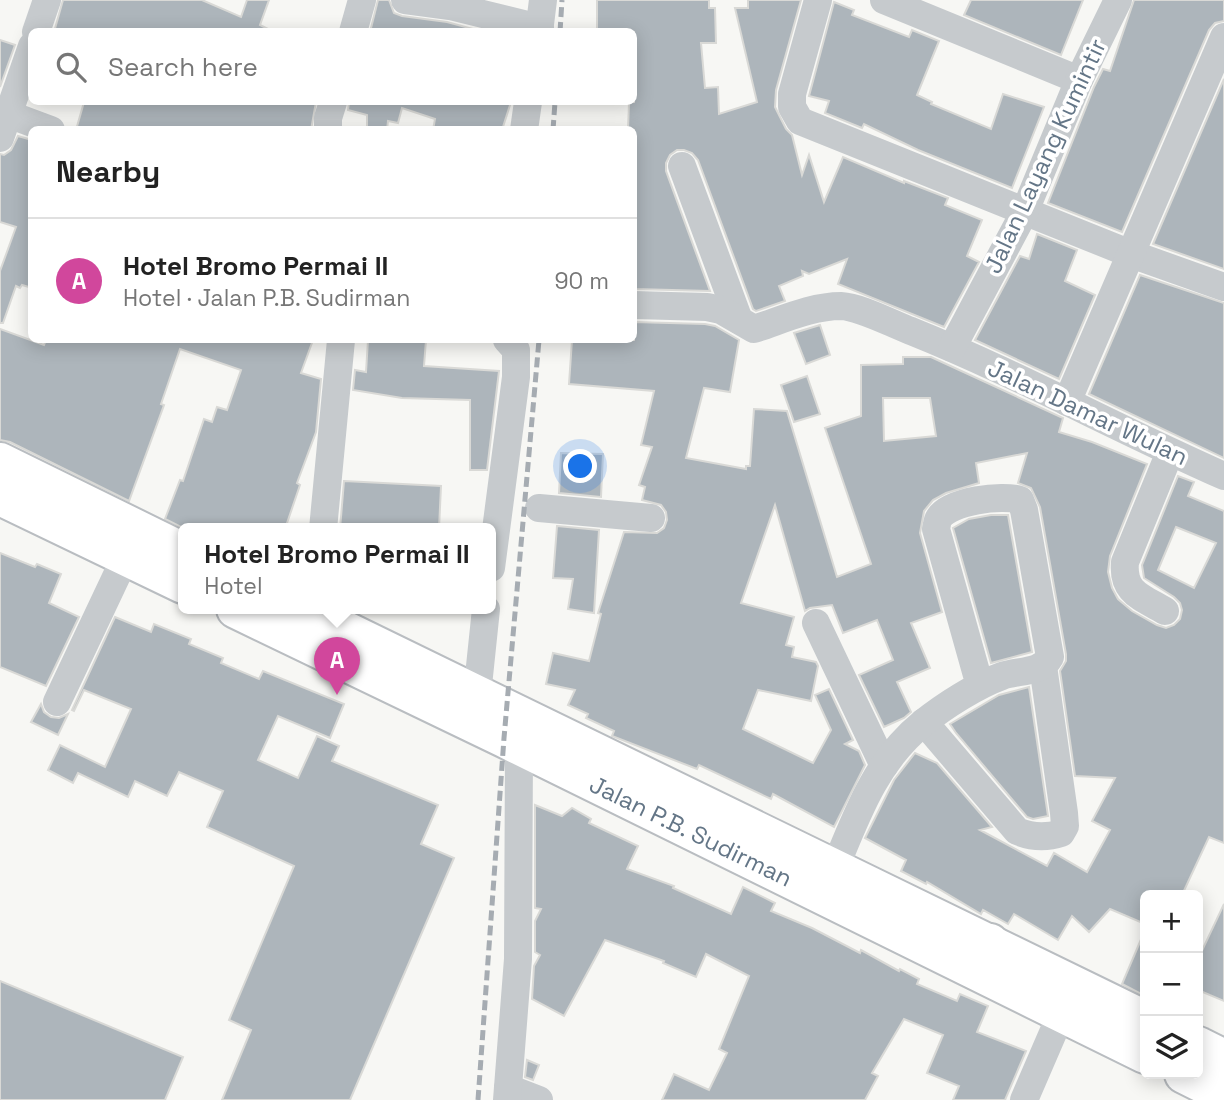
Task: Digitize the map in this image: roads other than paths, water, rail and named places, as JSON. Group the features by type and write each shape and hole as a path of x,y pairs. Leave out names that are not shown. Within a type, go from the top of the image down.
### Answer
{"main road":[{"path":"0,462 178,550"},
{"path":"0,496 178,582"},
{"name":"Jalan P.B. Sudirman","path":"246,614 519,747 983,956 1140,1018"},
{"name":"Jalan P.B. Sudirman","path":"314,614 835,868 983,956 1062,1012 1140,1051"},
{"path":"1203,1048 1224,1059"},
{"path":"1194,1079 1224,1094"}],"street":[{"path":"37,28 47,0"},
{"path":"354,28 362,0"},
{"path":"405,0 541,20"},
{"path":"818,0 792,94 792,107 800,121 1130,254 1224,287"},
{"path":"884,0 1079,80"},
{"name":"Jalan Layang Kumintir","path":"952,348 1025,211 1079,80 1118,0"},
{"path":"1067,402 1224,37"},
{"path":"28,56 3,121 30,126"},
{"path":"328,126 332,105"},
{"path":"525,126 528,105"},
{"path":"682,166 739,320"},
{"name":"Jalan Damar Wulan","path":"637,305 707,307 721,310 754,329 808,311 843,306 952,348 1224,476"},
{"path":"324,523 341,343"},
{"path":"496,530 516,377 516,350 510,343"},
{"path":"1165,611 1130,589 1124,577 1125,562 1170,452"},
{"path":"835,868 864,797 894,750 924,722 980,686 1004,675 1043,666 1050,657 1020,500 998,497 952,507 939,518 936,529 980,686"},
{"path":"539,508 651,518"},
{"path":"57,702 126,556"},
{"path":"477,695 485,614"},
{"path":"816,623 884,766"},
{"path":"924,722 1017,831 1037,836 1061,833 1065,826 1064,813 1043,666"},
{"path":"519,747 518,960 508,1094 539,1100"},
{"path":"1024,1100 1062,1012"}],"railway":[{"path":"560,28 562,0"},
{"path":"553,126 555,105"},
{"path":"478,1100 504,738 539,343"}],"place":[{"name":"Hotel Bromo Permai II","path":"337,695"}]}
